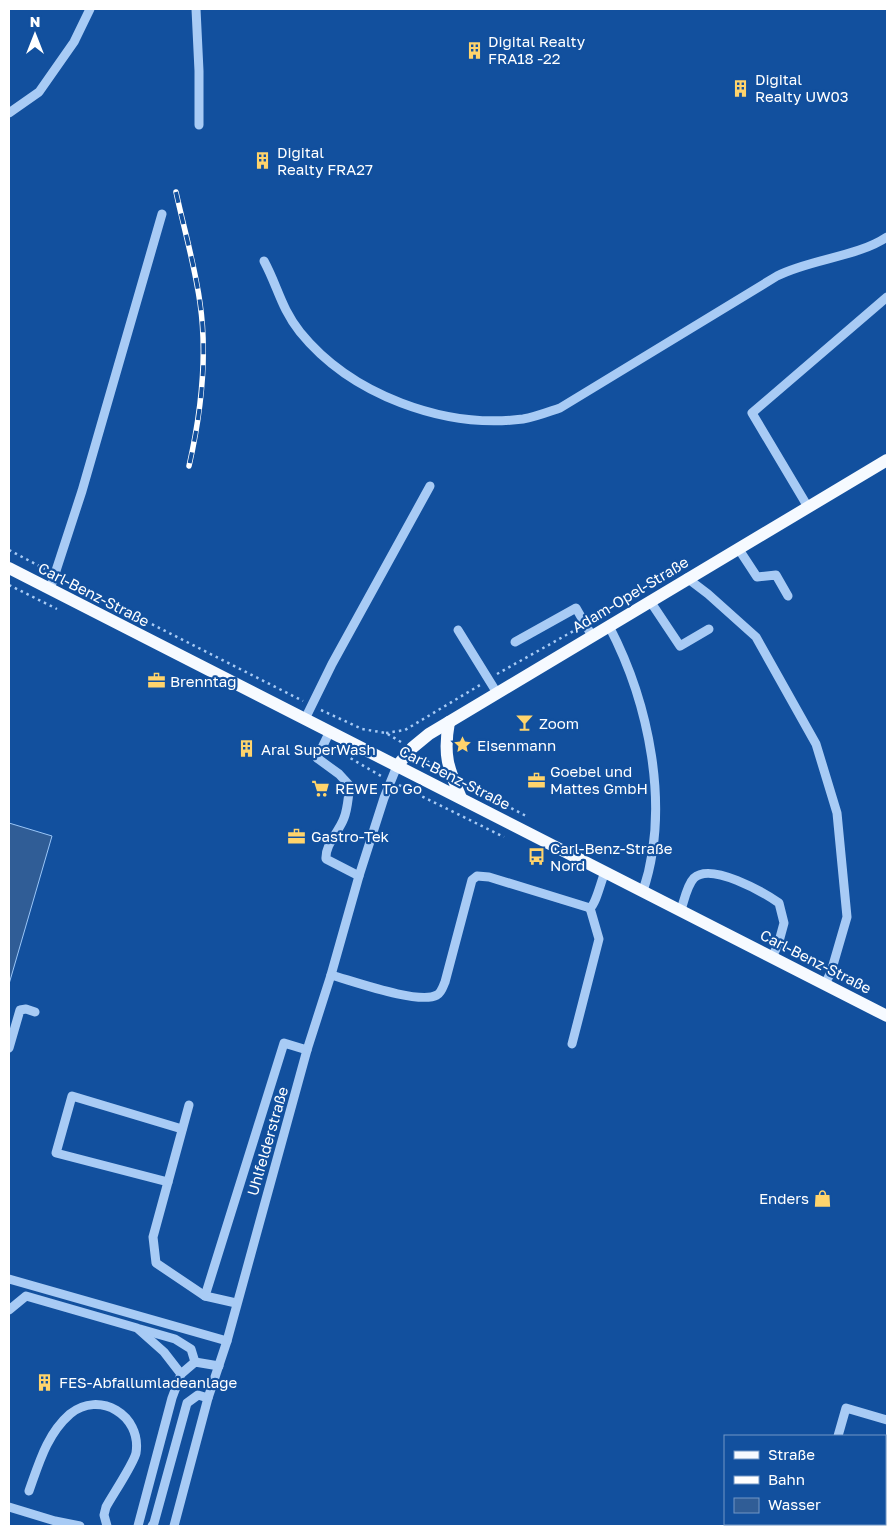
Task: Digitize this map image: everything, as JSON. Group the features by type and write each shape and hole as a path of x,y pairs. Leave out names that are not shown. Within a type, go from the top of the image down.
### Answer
{"main road":[{"name":"Adam-Opel-Straße","path":"398,766 420,741 449,722 887,460"},
{"name":"Carl-Benz-Straße","path":"9,568 887,1016"},
{"path":"449,722 446,746 447,762 461,798"}],"street":[{"path":"9,113 39,92 74,42 90,9"},
{"path":"196,9 199,125"},
{"path":"50,590 82,491 162,214"},
{"path":"264,261 286,314 319,353 338,368 404,405 425,411 455,417 498,420 524,419 560,408 777,276 802,265 868,247 887,237"},
{"path":"808,507 752,413 887,297"},
{"path":"305,719 332,664 430,486"},
{"path":"738,548 757,577 776,575 788,596"},
{"path":"687,578 756,637 816,744 837,813 847,917 826,984"},
{"path":"650,601 680,646 709,629"},
{"path":"515,642 576,608 592,636"},
{"path":"609,626 633,680 646,725 650,751 655,801 654,834 651,864 643,891"},
{"path":"458,630 497,693"},
{"path":"330,731 317,758 339,774 350,786 345,816 339,830 328,846 326,859 359,876"},
{"name":"Uhlfelderstraße","path":"174,1526 208,1398 227,1342 236,1303 307,1050 331,975 359,876 384,798 398,766"},
{"path":"590,908 594,906 600,884 606,872"},
{"path":"681,910 692,880 700,874 714,874 756,888 779,903 784,923 778,945 772,957"},
{"path":"331,975 408,996 422,998 438,994 445,982 472,880 477,876 490,877 590,908"},
{"path":"572,1044 599,938 590,908"},
{"path":"9,1048 20,1010 26,1009 35,1012"},
{"path":"205,1296 284,1043 307,1050"},
{"path":"168,1182 56,1153 72,1096 182,1128"},
{"path":"189,1105 153,1237 156,1263 205,1296 236,1303"},
{"path":"9,1279 227,1342"},
{"path":"9,1310 26,1296 175,1339 191,1350 195,1362"},
{"path":"137,1328 164,1352 181,1374"},
{"path":"195,1362 219,1366"},
{"path":"138,1526 172,1398 181,1374 195,1362"},
{"path":"152,1526 187,1403 198,1395 208,1398"},
{"path":"29,1491 49,1438 58,1426 70,1414 85,1405 111,1408 127,1418 132,1425 136,1440 136,1454 106,1507 104,1515 107,1526"},
{"path":"838,1435 846,1408 887,1420"},
{"path":"9,1508 80,1526"}],"water":[{"path":"9,823 52,836 9,984"}],"railway":[{"path":"176,192 198,289 203,344 200,406 189,466"}],"place":[{"name":"Digital Realty FRA18 -22","path":"474,50"},
{"name":"Digital Realty UW03","path":"741,88"},
{"name":"Digital Realty FRA27","path":"263,161"},
{"name":"Brenntag","path":"156,681"},
{"name":"Zoom","path":"525,723"},
{"name":"Eisenmann","path":"463,745"},
{"name":"Aral SuperWash","path":"247,749"},
{"name":"Goebel und Mattes GmbH","path":"536,780"},
{"name":"REWE To Go","path":"321,788"},
{"name":"Gastro-Tek","path":"297,836"},
{"name":"Carl-Benz-Straße Nord","path":"536,857"},
{"name":"Enders","path":"823,1198"},
{"name":"FES-Abfallumladeanlage","path":"45,1382"}]}
